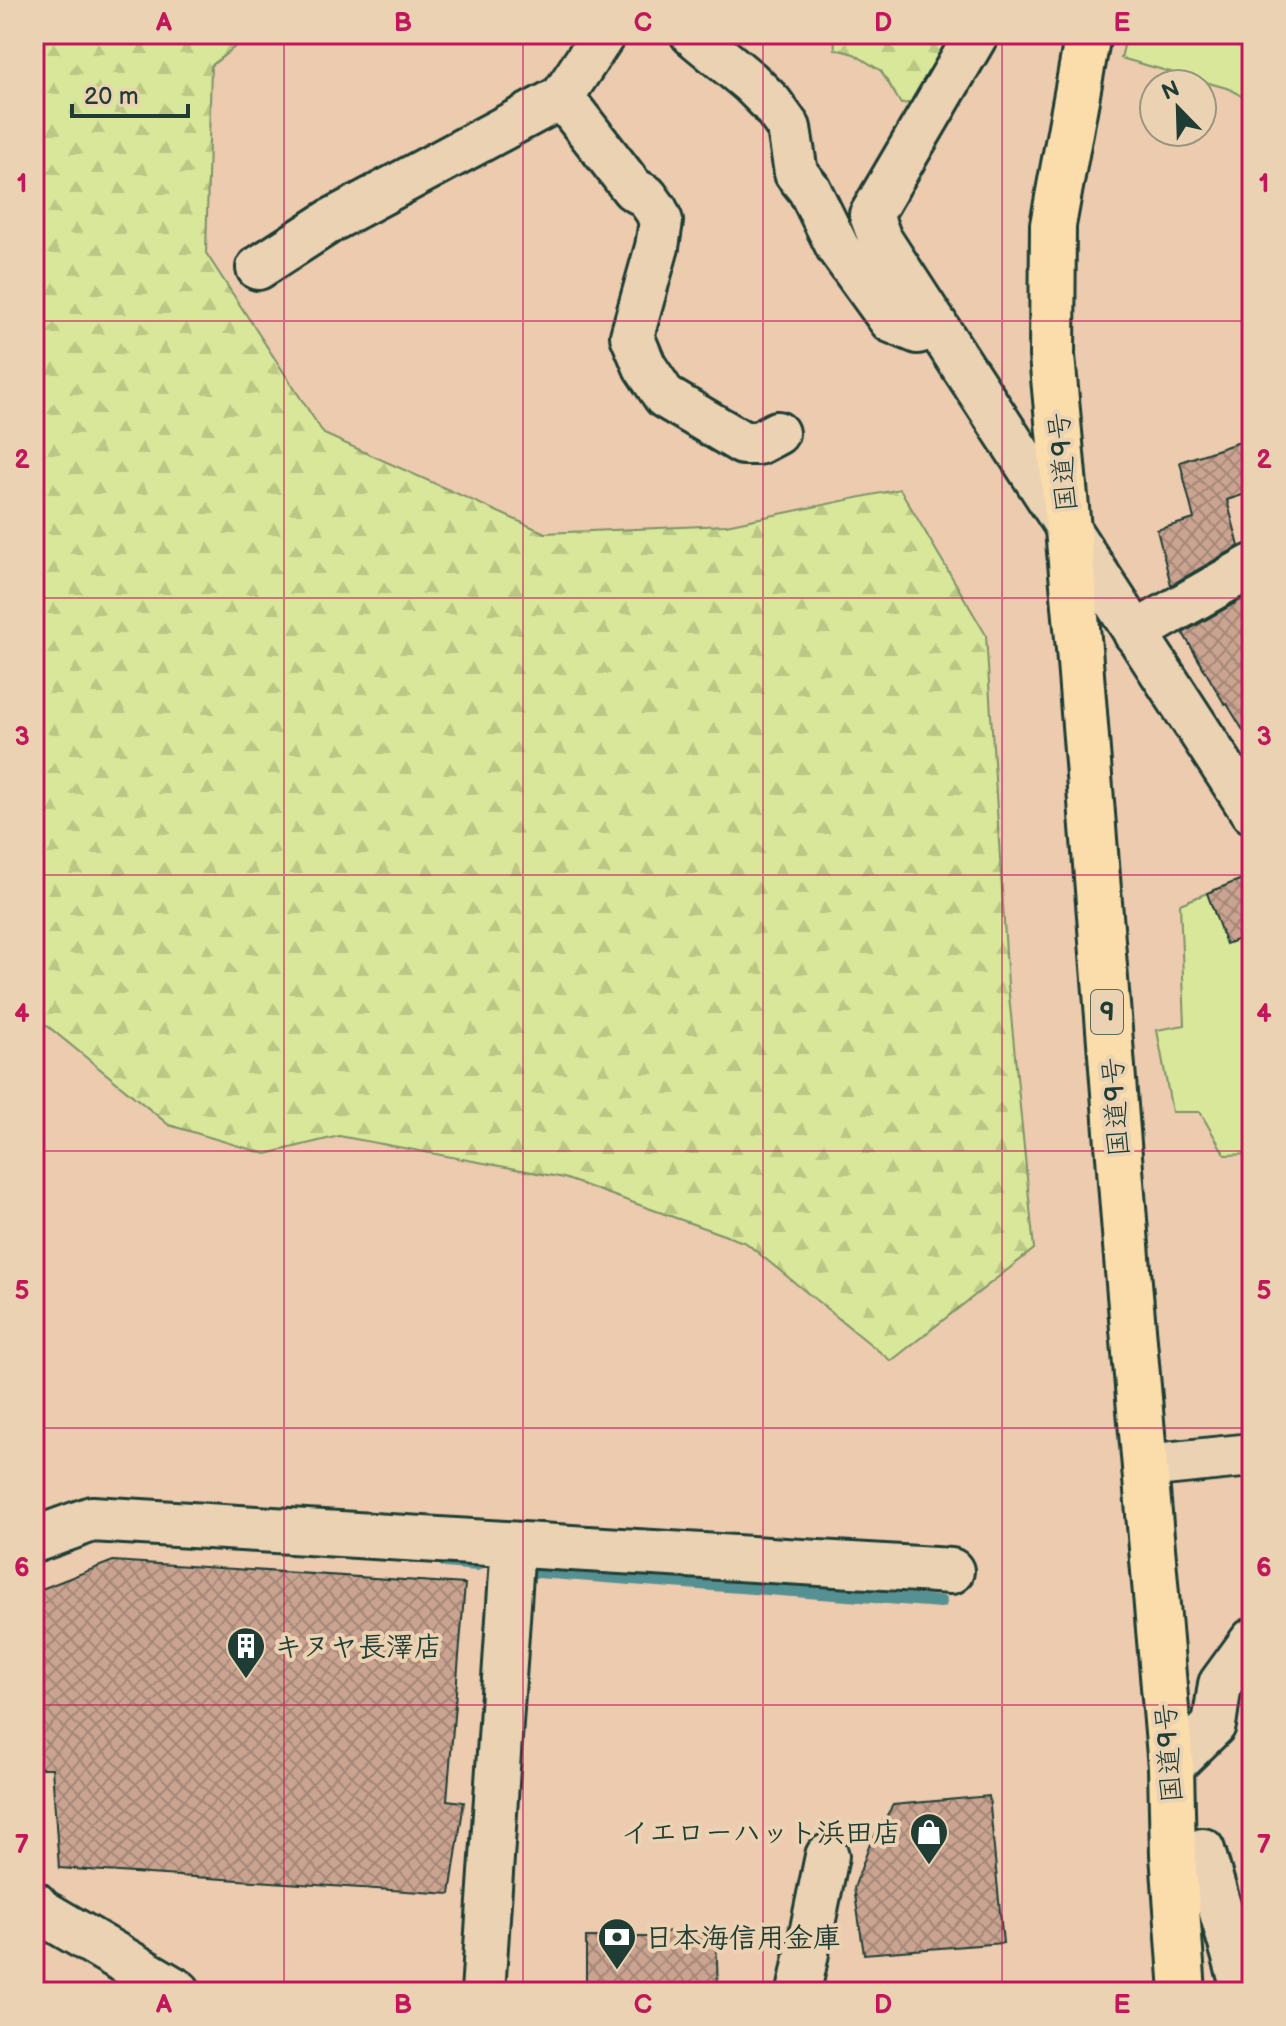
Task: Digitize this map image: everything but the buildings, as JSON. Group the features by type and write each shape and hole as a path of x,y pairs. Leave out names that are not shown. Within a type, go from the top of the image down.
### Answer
{"highway":[{"name":"国道9号","path":"1088,34 1053,225 1052,356 1171,1767 1173,1854 1183,1992"}],"street":[{"path":"258,268 332,220 562,97 604,34"},
{"path":"977,34 871,215 880,239 1252,812"},
{"path":"696,35 771,103 789,128 796,173 809,189 838,248 891,321 918,332 936,325"},
{"path":"562,97 633,189 646,196 661,221 657,247 632,336 645,367 665,397 743,443 758,443 777,433"},
{"path":"1135,633 1252,566"},
{"path":"1145,1466 1252,1455"},
{"path":"34,1540 92,1519 951,1571"},
{"path":"483,1992 513,1544"},
{"path":"1171,1767 1214,1725 1220,1684 1252,1640"},
{"path":"1203,1850 1244,1992"},
{"path":"799,1992 827,1856"},
{"path":"34,1904 40,1911 178,1992"}],"green space":[{"path":"34,34 251,34 211,66 206,253 324,434 545,533 726,525 900,489 986,635 1008,985 1034,1249 891,1361 746,1243 564,1178 339,1136 266,1154 169,1125 34,1015"},
{"path":"834,34 963,34 923,101 901,104 881,71 854,54 835,49"},
{"path":"1127,34 1252,34 1252,103 1230,89 1218,86 1218,68 1156,68 1121,58"},
{"path":"1252,875 1252,1154 1225,1155 1200,1112 1172,1112 1157,1030 1185,1025 1180,904"}],"waterway":[{"path":"445,1562 477,1565"},
{"path":"537,1572 941,1602"}],"place":[{"name":"キヌヤ長澤店","path":"246,1680"},
{"name":"イエローハット浜田店","path":"929,1866"},
{"name":"日本海信用金庫","path":"617,1971"}]}
